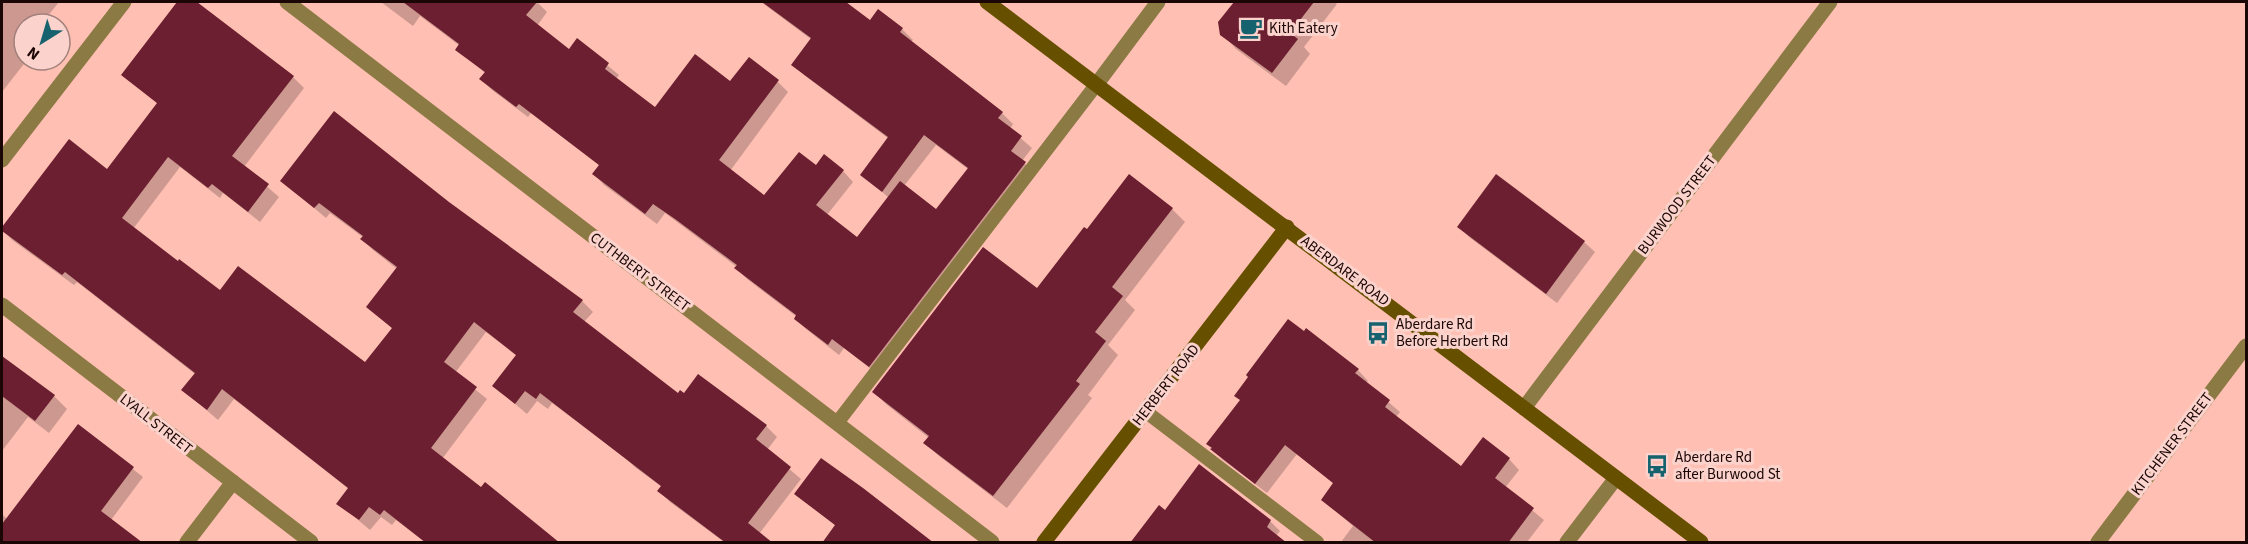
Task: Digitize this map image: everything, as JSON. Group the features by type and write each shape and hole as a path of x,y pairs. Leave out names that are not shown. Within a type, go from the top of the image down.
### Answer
{"main road":[{"name":"ABERDARE ROAD","path":"987,2 1287,227 1701,543"},
{"name":"HERBERT ROAD","path":"1044,543 1287,227"}],"street":[{"path":"2,160 124,2"},
{"name":"CUTHBERT STREET","path":"287,2 992,543"},
{"path":"1096,84 1158,2"},
{"name":"BURWOOD STREET","path":"1524,408 1830,2"},
{"name":"LYALL STREET","path":"2,305 311,543"},
{"name":"KITCHENER STREET","path":"2098,543 2247,346"},
{"path":"1567,543 1616,478"},
{"path":"186,543 233,482"}],"lane":[{"path":"837,423 1096,84"},
{"path":"1145,411 1314,542"}],"building":[{"path":"177,2 197,2 294,76 232,156 269,184 248,212 212,184 208,188 168,157 122,218 220,290 238,266 365,362 392,328 366,307 397,267 360,239 363,236 319,203 314,208 280,181 334,111 449,202 583,300 573,312 678,393 680,390 684,393 698,374 767,425 756,439 791,467 748,523 773,543 726,543 657,491 661,486 540,393 536,399 525,391 515,404 492,386 516,355 474,322 444,362 477,387 431,448 481,487 485,482 560,543 426,543 384,510 380,515 369,507 359,520 336,504 348,488 222,389 207,410 181,390 195,373 65,272 62,275 2,231 2,227 69,139 107,169 157,103 121,75"},
{"path":"403,2 537,2 526,15 569,49 577,38 609,63 605,69 655,107 695,54 730,81 749,57 779,80 719,160 764,195 799,152 816,165 824,154 844,170 816,205 857,237 900,181 936,209 968,168 924,135 882,192 860,175 888,137 791,65 811,38 762,2 846,2 870,20 878,9 903,28 900,32 1003,112 998,118 1022,136 1011,151 1026,162 869,367 832,339 828,345 794,319 796,315 734,268 737,265 675,219 653,204 645,214 592,174 599,165 519,104 516,107 479,79 485,72 455,50 459,44"},
{"path":"1234,2 1314,2 1290,33 1298,39 1272,73 1220,35 1218,22"},
{"path":"1129,174 1173,208 1112,287 1123,296 1095,332 1106,341 1076,381 1080,384 993,496 923,443 929,436 872,392 983,247 1037,288 1084,227 1087,229"},
{"path":"1496,174 1585,241 1546,294 1457,227"},
{"path":"1288,319 1304,331 1306,328 1359,369 1355,373 1390,400 1385,407 1461,466 1483,437 1510,458 1495,478 1534,508 1508,543 1376,543 1321,500 1333,483 1285,445 1255,484 1210,449 1212,448 1206,444 1240,400 1234,396 1248,377 1246,375"},
{"path":"2,356 55,395 35,421 2,396"},
{"path":"78,424 134,467 101,511 143,543 2,543 2,524"},
{"path":"821,458 934,543 822,543 835,525 794,494"},
{"path":"1199,464 1271,520 1267,527 1287,543 1130,543 1159,505 1165,510"}],"place":[{"name":"Kith Eatery","path":"1251,28"},
{"name":"Aberdare Rd Before Herbert Rd","path":"1378,333"},
{"name":"Aberdare Rd after Burwood St","path":"1657,466"}]}
